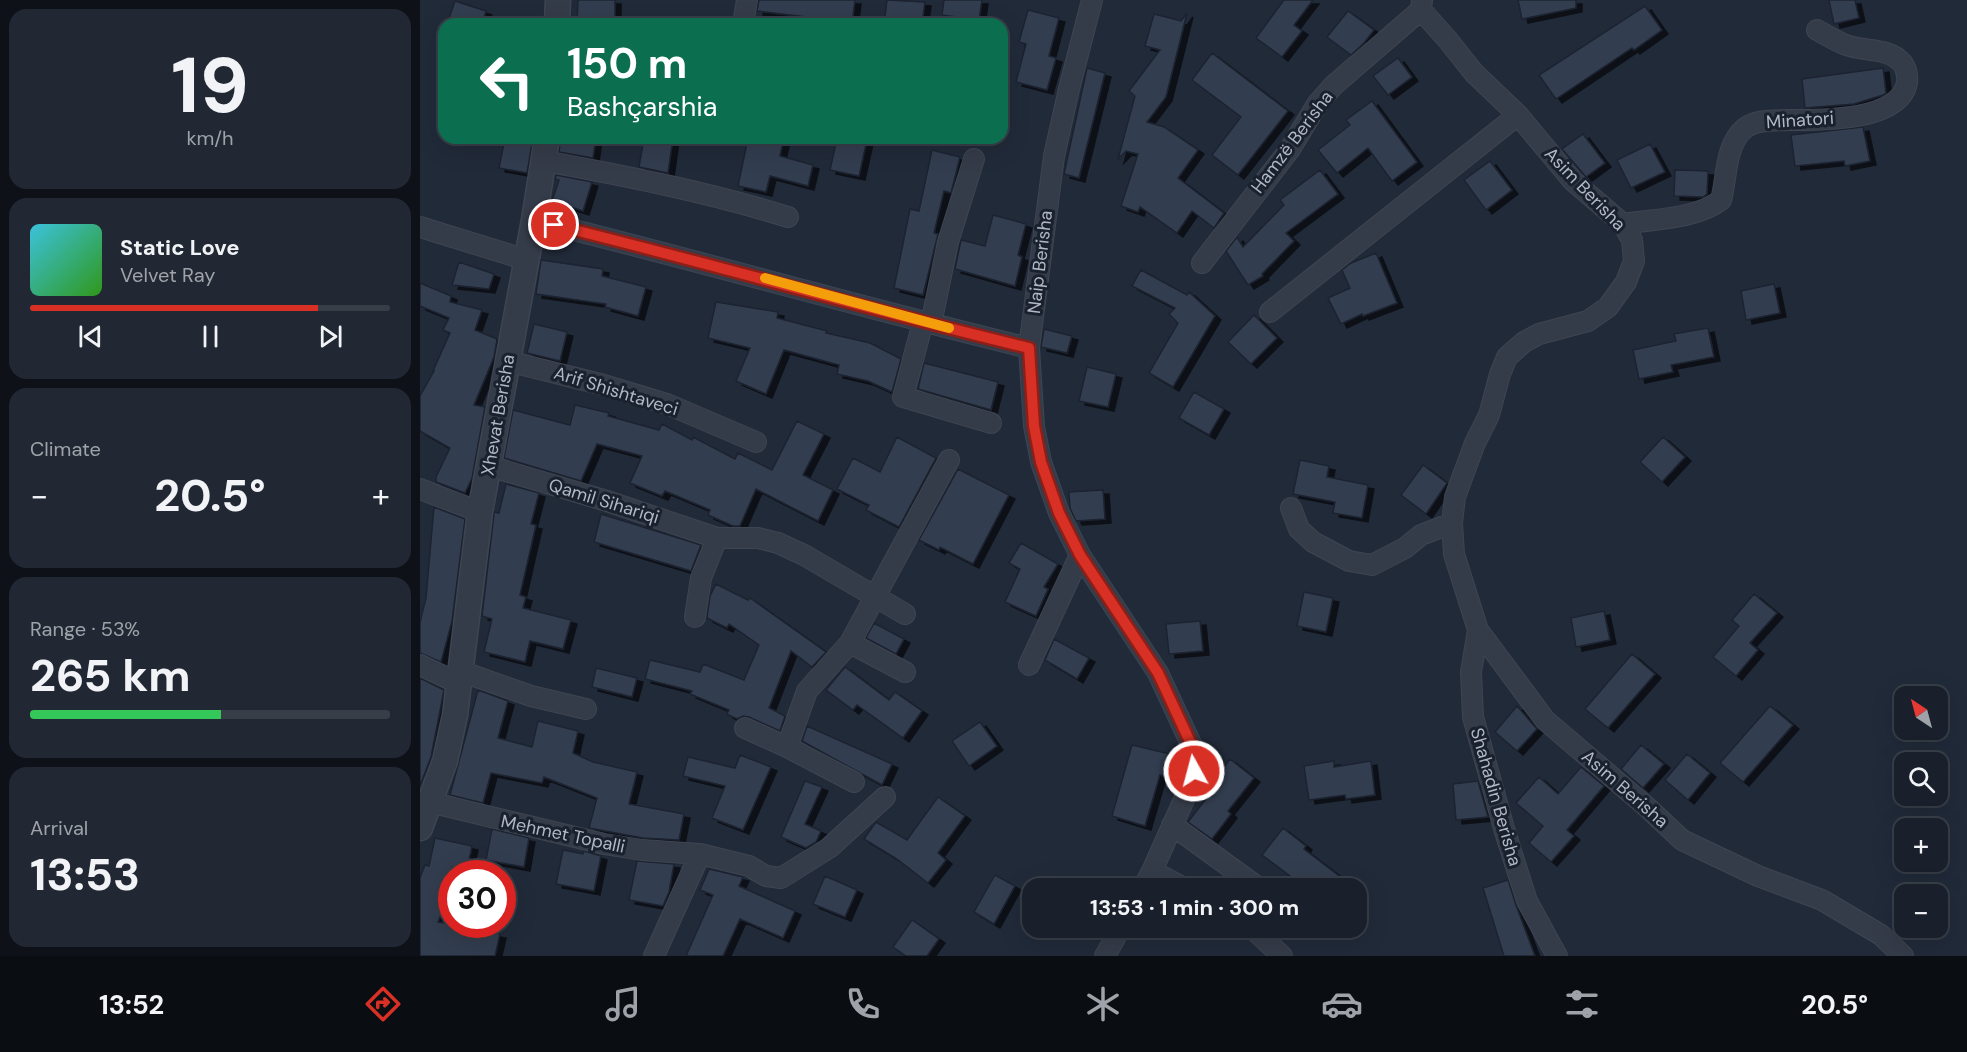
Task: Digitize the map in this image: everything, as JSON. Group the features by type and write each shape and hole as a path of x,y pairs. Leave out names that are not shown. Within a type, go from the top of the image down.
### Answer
{"street":[{"path":"557,18 558,0"},
{"path":"744,18 747,0"},
{"name":"Naip Berisha","path":"1092,0 1054,156 1029,348 1034,426 1041,462 1059,513 1080,555 1158,673 1198,759 1191,784 1148,878"},
{"name":"Asim Berisha","path":"1421,5 1474,73 1518,115 1573,181 1623,224 1632,240 1634,261 1626,282 1608,307 1588,321 1539,334 1524,342 1507,357 1489,415 1475,443 1455,496 1452,523 1454,554 1478,630 1545,720 1682,840 1758,876 1822,900 1881,934 1903,956"},
{"name":"Hamzë Berisha","path":"1202,263 1290,149 1318,103 1334,85 1421,5"},
{"name":"Minatori","path":"1623,224 1698,213 1711,208 1720,200 1730,149 1745,128 1762,121 1878,112 1892,105 1900,97 1906,87 1908,76 1900,60 1882,52 1845,45 1817,30"},
{"path":"1270,312 1518,115"},
{"name":"Xhevat Berisha","path":"420,828 445,761 455,716 480,512 545,150 637,178 728,198 788,217"},
{"path":"974,159 948,242 927,323 903,397 991,423"},
{"path":"534,220 1029,348"},
{"path":"420,227 527,260"},
{"name":"Arif Shishtaveci","path":"507,361 604,385 667,404 756,442"},
{"path":"788,747 807,690 850,643 949,460"},
{"name":"Qamil Sihariqi","path":"489,466 607,501 717,538 758,538 778,543 804,555 905,614"},
{"path":"420,489 480,512"},
{"path":"1291,508 1299,529 1313,542 1349,561 1372,565 1396,553 1421,535 1452,523"},
{"path":"695,617 701,578 717,538"},
{"path":"1029,665 1080,555"},
{"name":"Shahadin Berisha","path":"1478,630 1471,672 1473,717 1527,901 1557,956"},
{"path":"850,643 905,672"},
{"path":"420,665 586,709"},
{"path":"746,728 854,782"},
{"name":"Mehmet Topalli","path":"429,802 604,844 642,850 700,854 749,866 766,876 781,878 829,848 885,797"},
{"path":"1172,825 1245,878"},
{"path":"654,956 700,854"},
{"path":"1105,956 1115,938"},
{"path":"1263,938 1282,956"}],"building":[{"path":"578,0 615,0 615,18 577,18"},
{"path":"759,0 855,0 853,18 815,18 757,11"},
{"path":"887,0 925,2 923,18 885,18"},
{"path":"944,0 982,0 979,18 942,15"},
{"path":"1284,0 1313,0 1294,25 1302,31 1282,57 1256,38"},
{"path":"1518,0 1576,0 1576,8 1522,19"},
{"path":"1829,0 1855,0 1859,18 1834,24"},
{"path":"455,1 486,11 484,18 449,18"},
{"path":"1645,6 1662,30 1556,99 1539,75"},
{"path":"1028,10 1059,18 1049,56 1056,58 1047,90 1016,82 1026,44 1019,42"},
{"path":"1348,11 1374,30 1351,55 1327,37"},
{"path":"1187,13 1166,97 1147,122 1164,127 1198,150 1178,178 1224,213 1214,228 1192,211 1177,233 1140,207 1138,212 1121,206 1138,154 1126,151 1118,159 1135,96 1129,91 1160,50 1145,46 1154,14 1181,21"},
{"path":"1212,53 1288,111 1238,175 1212,155 1241,117 1192,80"},
{"path":"1398,58 1412,77 1388,95 1373,76"},
{"path":"1087,68 1105,73 1079,178 1064,174"},
{"path":"1883,68 1886,93 1883,95 1854,104 1805,108 1802,79"},
{"path":"1372,101 1417,162 1392,181 1368,148 1337,173 1318,150 1350,125 1346,120"},
{"path":"1863,127 1870,161 1845,166 1844,161 1795,166 1791,135"},
{"path":"1583,134 1605,163 1586,177 1562,149"},
{"path":"504,144 532,144 527,173 499,168"},
{"path":"560,144 595,144 593,158 559,152"},
{"path":"643,144 672,144 668,173 639,167"},
{"path":"747,144 783,144 780,156 813,165 808,186 770,176 766,192 738,186"},
{"path":"836,144 866,144 859,176 830,170"},
{"path":"1650,144 1665,172 1631,188 1617,160"},
{"path":"932,150 960,157 951,193 944,191 934,233 938,234 923,295 894,288 910,209 919,211"},
{"path":"1490,161 1512,190 1486,210 1464,180"},
{"path":"1320,170 1338,194 1286,233 1294,241 1262,274 1263,276 1248,285 1226,251 1237,237 1243,247 1284,205 1280,200"},
{"path":"1675,170 1708,171 1707,194 1703,197 1674,196"},
{"path":"556,175 592,182 583,211 552,201 559,180 555,179"},
{"path":"993,215 1026,224 1018,255 1022,257 1015,286 955,269 961,240 985,246"},
{"path":"1376,253 1397,303 1363,316 1362,314 1341,324 1328,298 1350,288 1342,270 1351,263"},
{"path":"541,260 603,269 602,276 646,287 638,316 605,307 606,304 536,294"},
{"path":"459,262 494,274 489,289 452,285"},
{"path":"1141,270 1187,295 1189,292 1215,316 1173,387 1149,373 1178,323 1169,314 1175,308 1132,286"},
{"path":"420,283 451,296 450,302 482,310 475,330 497,339 494,357 474,405 485,407 472,478 465,493 436,482 436,477 450,448 420,431 420,396 434,371 450,333 443,330 449,318 420,306"},
{"path":"1774,284 1780,313 1746,320 1741,291"},
{"path":"716,302 778,312 777,318 870,343 901,359 892,392 868,381 837,374 839,365 784,350 766,394 736,381 750,348 708,338"},
{"path":"1254,315 1277,338 1251,364 1228,342"},
{"path":"534,324 567,332 560,361 527,353"},
{"path":"1708,328 1714,357 1671,365 1673,372 1639,379 1633,350 1676,341 1674,334"},
{"path":"1044,329 1072,336 1067,353 1041,347"},
{"path":"924,363 998,382 991,410 918,389"},
{"path":"1087,367 1116,374 1108,407 1079,401"},
{"path":"1194,392 1224,409 1209,435 1179,418"},
{"path":"575,405 609,413 608,416 659,430 662,424 735,459 738,453 772,470 797,421 824,434 803,475 833,490 818,521 756,489 740,526 733,526 708,515 710,510 665,491 662,496 630,483 642,456 597,444 581,481 504,458 513,410 570,425"},
{"path":"897,437 936,458 899,527 866,510 869,505 837,489 853,458 880,472"},
{"path":"1663,437 1685,457 1662,482 1640,462"},
{"path":"1300,460 1329,466 1327,477 1368,485 1362,518 1333,513 1335,502 1293,494"},
{"path":"1423,465 1447,483 1426,514 1401,495"},
{"path":"958,469 1009,495 973,564 940,547 939,550 919,540"},
{"path":"506,484 539,493 531,524 536,525 520,595 526,597 523,608 571,620 563,649 530,641 525,662 484,652 492,619 482,616 494,512 499,513"},
{"path":"1103,490 1105,519 1076,521 1070,508 1069,492"},
{"path":"434,507 465,519 452,621 441,662 420,653 420,622 426,598"},
{"path":"601,514 701,545 691,571 594,542"},
{"path":"1021,543 1058,564 1044,587 1048,589 1036,616 1005,602 1020,569 1009,563"},
{"path":"716,584 748,600 750,598 826,652 812,667 791,651 769,708 785,716 780,731 749,717 743,716 737,719 727,714 729,710 690,694 692,691 645,679 650,660 700,672 703,664 744,680 759,645 729,624 727,628 707,618 710,596"},
{"path":"1304,592 1333,598 1326,632 1297,626"},
{"path":"1754,594 1777,613 1750,643 1758,650 1736,676 1713,657 1739,626 1732,620"},
{"path":"1604,611 1610,640 1576,647 1571,618"},
{"path":"1200,621 1203,651 1169,654 1166,624"},
{"path":"874,623 904,639 896,654 866,638"},
{"path":"1054,639 1089,658 1077,679 1045,660"},
{"path":"1632,654 1655,674 1608,728 1585,709"},
{"path":"845,667 889,700 895,692 922,711 903,738 857,705 853,710 826,690"},
{"path":"596,668 637,678 632,697 592,687"},
{"path":"420,678 444,690 431,757 420,786"},
{"path":"478,690 508,701 498,738 532,747 538,721 578,731 573,753 593,762 637,772 629,804 684,814 679,840 643,838 589,828 597,798 544,777 542,783 491,773 483,803 450,795"},
{"path":"1517,706 1537,729 1517,751 1495,732"},
{"path":"1770,706 1793,725 1743,782 1720,763"},
{"path":"980,722 997,746 969,766 952,741"},
{"path":"807,726 892,764 882,785 802,741"},
{"path":"1132,745 1174,755 1168,777 1160,775 1145,826 1112,816"},
{"path":"1641,745 1664,764 1643,788 1621,769"},
{"path":"1687,754 1710,773 1688,800 1665,780"},
{"path":"740,755 771,767 743,830 712,818 725,786 683,776 688,757 735,768"},
{"path":"1230,759 1254,778 1228,811 1231,814 1212,839 1188,822 1213,790 1209,787"},
{"path":"1334,761 1334,767 1371,761 1375,795 1346,799 1345,795 1309,800 1304,766"},
{"path":"1581,767 1604,786 1567,830 1574,836 1551,862 1529,843 1543,826 1516,803 1539,777 1558,794"},
{"path":"805,781 822,787 805,824 821,831 816,842 806,848 781,837"},
{"path":"1478,781 1488,817 1456,820 1453,784"},
{"path":"938,797 965,816 938,853 946,860 928,883 897,859 864,839 876,822 907,840"},
{"path":"1283,828 1306,846 1304,849 1342,878 1293,878 1262,855"},
{"path":"492,829 529,838 524,867 516,866 516,860 486,860"},
{"path":"435,838 472,846 469,860 438,860 438,938 499,938 495,956 420,956 420,878 425,865 429,866"},
{"path":"563,850 583,854 584,851 601,856 594,891 556,884"},
{"path":"637,861 674,864 669,892 663,906 629,900"},
{"path":"709,869 743,877 739,886 795,911 783,938 740,919 723,956 686,956 713,895 700,890"},
{"path":"995,875 1015,886 994,924 974,912"},
{"path":"825,876 857,890 845,917 813,904"},
{"path":"1508,880 1535,956 1504,956 1483,888"},
{"path":"912,920 939,939 927,956 906,956 893,947"}],"slow traffic":[{"path":"765,278 949,328"}],"route":[{"path":"554,225 1029,348 1034,426 1041,462 1059,513 1080,555 1158,673 1198,759 1194,771"}]}
